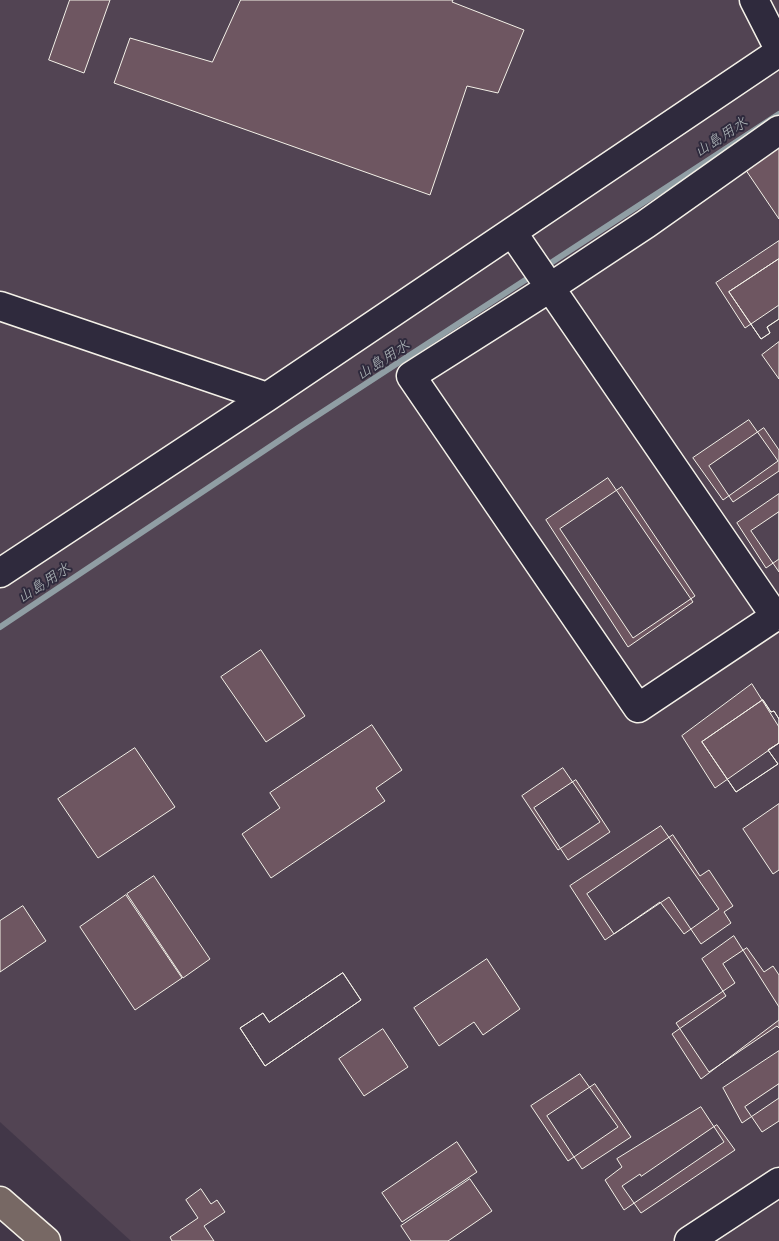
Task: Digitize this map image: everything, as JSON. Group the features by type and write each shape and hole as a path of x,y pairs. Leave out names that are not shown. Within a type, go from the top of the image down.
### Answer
{"highway":[{"path":"0,1201 46,1241"}],"street":[{"path":"0,573 267,397 779,51 754,0"},
{"path":"512,232 550,287 777,615 638,708 411,376 550,287 646,224 779,130"},
{"path":"0,306 267,397"},
{"path":"689,1241 779,1182"}],"shaded area":[{"path":"0,0 779,0 779,1241 131,1241 0,1122"}],"building":[{"path":"70,0 110,0 84,73 49,60"},
{"path":"241,0 453,0 452,2 524,30 498,93 467,86 430,195 114,83 130,38 212,62"},
{"path":"779,128 779,219 737,157"},
{"path":"779,241 779,305 745,328 716,283"},
{"path":"779,259 779,319 767,327 770,333 761,339 729,292"},
{"path":"779,259 779,319 767,327 770,333 761,339 729,292"},
{"path":"779,342 779,379 762,355"},
{"path":"749,420 778,461 723,500 693,458"},
{"path":"764,428 779,450 779,471 733,502 709,466"},
{"path":"608,478 693,602 628,647 546,520"},
{"path":"622,487 695,596 633,638 560,529"},
{"path":"779,494 779,559 766,568 737,523"},
{"path":"779,512 779,572 751,531"},
{"path":"261,650 305,716 266,742 221,677"},
{"path":"752,684 779,727 779,743 715,788 682,736"},
{"path":"763,700 771,712 774,711 779,719 779,743 768,750 778,764 736,792 702,742"},
{"path":"763,700 771,712 774,711 779,719 779,743 768,750 778,764 736,792 702,742"},
{"path":"372,725 402,770 376,788 385,801 271,878 242,834 280,808 270,793"},
{"path":"135,748 175,807 98,858 58,799"},
{"path":"563,768 600,822 558,850 522,796"},
{"path":"576,780 610,832 568,860 534,808"},
{"path":"779,804 779,870 773,874 743,829"},
{"path":"661,826 719,909 684,934 660,902 605,940 570,886"},
{"path":"673,835 700,876 709,870 733,906 724,912 731,923 701,944 669,897 614,934 587,894"},
{"path":"154,876 210,959 183,978 127,894"},
{"path":"126,895 182,978 135,1010 80,927"},
{"path":"23,906 46,941 0,972 0,921"},
{"path":"734,936 779,1007 779,1020 701,1079 672,1034 726,996 702,959"},
{"path":"747,948 764,972 773,966 779,975 779,1028 777,1026 709,1072 676,1023 735,983 723,964"},
{"path":"487,959 520,1009 483,1035 474,1022 439,1046 414,1008"},
{"path":"343,973 361,1000 265,1066 240,1028 263,1013 269,1022"},
{"path":"343,973 361,1000 265,1066 240,1028 263,1013 269,1022"},
{"path":"383,1029 408,1067 364,1096 339,1059"},
{"path":"779,1051 779,1098 742,1123 723,1088"},
{"path":"580,1074 618,1127 568,1161 531,1106"},
{"path":"595,1084 631,1137 582,1169 547,1116"},
{"path":"779,1084 779,1121 762,1132 745,1107"},
{"path":"701,1107 724,1142 624,1210 605,1180 622,1167 617,1159"},
{"path":"717,1125 735,1150 641,1213 622,1186 640,1174 641,1176"},
{"path":"457,1142 477,1172 402,1222 382,1193"},
{"path":"470,1179 492,1211 448,1241 411,1241 401,1226"},
{"path":"201,1189 211,1204 217,1200 225,1212 204,1226 214,1241 172,1241 170,1237 198,1218 186,1200"}],"waterway":[{"name":"山島用水","path":"543,268 779,114"},
{"name":"山島用水","path":"0,627 298,428 533,275"}]}
